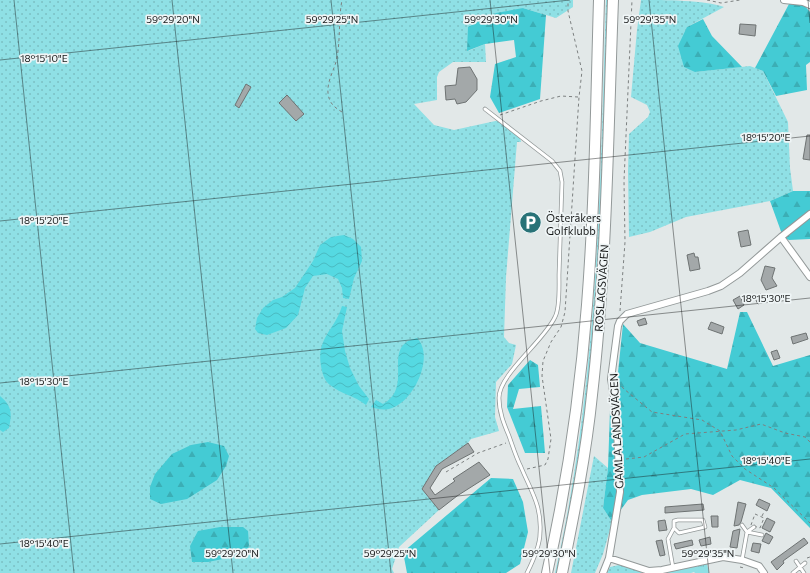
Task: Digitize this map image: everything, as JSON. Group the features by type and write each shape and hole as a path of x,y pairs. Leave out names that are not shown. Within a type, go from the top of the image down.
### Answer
{"main road":[{"name":"ROSLAGSVÄGEN","path":"547,573 569,460 584,334 593,190 599,0"},
{"name":"ROSLAGSVÄGEN","path":"562,573 583,461 598,336 604,249 613,0"}],"street":[{"path":"784,0 803,2 810,5"},
{"path":"625,316 708,292 721,286 740,273 810,214"},
{"path":"781,237 810,278"},
{"name":"GAMLA LANDSVÄGEN","path":"603,573 609,558 620,492 616,408 611,379 618,326 620,321 625,316"},
{"path":"609,558 649,572 723,557 742,560 759,566 764,573"}],"lane":[{"path":"485,109 552,161 560,171 562,182 559,284 556,316 545,333 502,386 499,396 499,408 510,441 537,502 540,516 540,534 536,552 527,573"},
{"path":"673,568 668,539 674,528 674,521 703,520 705,527 680,533 674,528"},
{"path":"742,525 747,532 762,535"},
{"path":"742,560 747,532 752,526"},
{"path":"796,561 804,573"},
{"path":"793,573 805,563"}],"path":[{"path":"342,0 340,13 340,37 336,62 329,81 328,92 332,105 342,112"},
{"path":"625,316 620,312 625,242 624,181 632,0"},
{"path":"707,0 721,3 740,0"},
{"path":"496,117 540,101 561,96 579,97"},
{"path":"611,379 615,378 624,389 652,412 702,420 720,431 732,456 745,469 774,488 810,523"},
{"path":"618,460 644,457 685,434 736,430 761,424 785,433 805,437 810,442"},
{"path":"446,472 478,454 510,441"},
{"path":"762,517 764,512"},
{"path":"752,526 755,514 764,518 764,522 760,528"}],"green space":[{"path":"0,0 573,0 573,7 556,18 523,8 468,51 485,44 486,62 453,62 439,72 437,77 437,100 414,104 434,125 454,130 500,120 519,134 521,142 517,142 506,277 504,337 509,343 516,345 512,364 496,382 495,417 499,431 471,439 468,443 436,466 422,489 439,510 399,547 392,569 394,573 0,573"},
{"path":"606,0 610,0 601,235 591,376 580,454 558,573 555,573 569,503 580,431 588,360 599,216"},
{"path":"641,0 672,0 706,3 724,7 687,27 695,72 750,66 763,71 788,122 790,168 793,191 770,201 686,217 650,232 629,237 629,134 648,117 650,112 647,105 631,97"},
{"path":"789,4 804,5 810,12 810,62 806,65 807,90 776,96 763,71 755,68"},
{"path":"523,8 546,15 540,99 499,113 490,97 495,64 516,57 514,40 485,44 467,51 468,27 496,13"},
{"path":"703,19 712,36 742,67 695,72 684,67 678,46 687,27"},
{"path":"793,191 810,191 810,239 789,240 783,237 770,201"},
{"path":"740,312 747,312 773,366 810,355 810,528 771,488 740,480 713,495 691,489 642,495 628,500 612,522 603,508 608,468 610,410 620,414 617,382 623,324 640,343 727,369"},
{"path":"530,360 538,365 540,387 519,389 513,409 541,406 545,453 525,453 507,407 508,385"},
{"path":"208,442 224,446 229,456 226,466 217,480 187,499 161,504 150,499 150,487 155,474 172,454 191,445"},
{"path":"594,456 608,468 603,508 612,522 603,554 595,573 571,573"},
{"path":"491,478 513,479 523,502 528,532 520,564 506,573 407,573 403,552"},
{"path":"220,527 243,527 248,531 249,545 247,554 208,562 192,562 190,546 198,531"},
{"path":"707,564 709,573 651,573"},
{"path":"619,565 641,571 642,573 607,573 610,567"}],"water":[{"path":"344,235 353,239 361,247 362,261 354,278 349,299 343,298 342,288 338,279 327,274 313,276 305,288 298,315 286,328 267,335 258,333 255,329 257,318 263,308 273,300 282,297 295,288 313,261 320,245 331,237"},
{"path":"342,306 347,307 342,331 345,351 350,368 359,386 369,399 366,405 328,384 322,372 320,356 321,348"},
{"path":"417,338 422,346 424,356 423,366 420,377 408,397 400,404 389,409 384,410 371,407 376,400 383,404 391,397 396,389 398,380 398,362 402,347 408,341"},
{"path":"0,396 7,403 11,414 9,428 3,432 0,430"}],"building":[{"path":"740,24 756,25 755,36 739,34"},
{"path":"470,67 477,79 477,90 466,102 457,104 455,99 446,100 445,86 456,85 458,68"},
{"path":"246,84 251,87 239,108 235,105"},
{"path":"287,95 304,114 296,121 279,103"},
{"path":"807,135 810,135 810,160 803,159"},
{"path":"748,230 751,245 741,247 738,232"},
{"path":"694,253 695,257 698,257 700,269 690,271 687,255"},
{"path":"765,266 775,268 772,278 777,286 766,290 761,280"},
{"path":"761,294 764,301 758,304 754,297"},
{"path":"740,296 744,305 738,309 733,300"},
{"path":"645,318 647,324 639,326 637,321"},
{"path":"711,322 724,327 722,334 708,329"},
{"path":"806,333 808,339 793,344 791,337"},
{"path":"777,350 780,358 774,360 771,352"},
{"path":"468,443 474,452 442,469 430,488 435,495 455,481 453,479 479,462 490,475 457,496 439,510 422,489 436,466"},
{"path":"759,499 770,504 767,511 756,505"},
{"path":"738,502 746,504 741,522 739,525 734,526"},
{"path":"703,504 704,510 665,513 665,507"},
{"path":"711,516 718,516 718,527 712,527"},
{"path":"767,518 775,522 770,532 762,528"},
{"path":"665,520 667,530 659,531 658,521"},
{"path":"740,529 737,548 730,547 733,531"},
{"path":"766,533 773,537 769,544 762,541"},
{"path":"710,537 711,544 701,546 699,540"},
{"path":"804,538 808,543 783,561 784,563 777,570 771,562"},
{"path":"662,540 665,555 660,556 656,541"},
{"path":"692,540 693,545 676,549 674,544"},
{"path":"753,543 761,544 759,553 751,551"}],"place":[{"name":"Österåkers Golfklubb","path":"531,223"}]}
